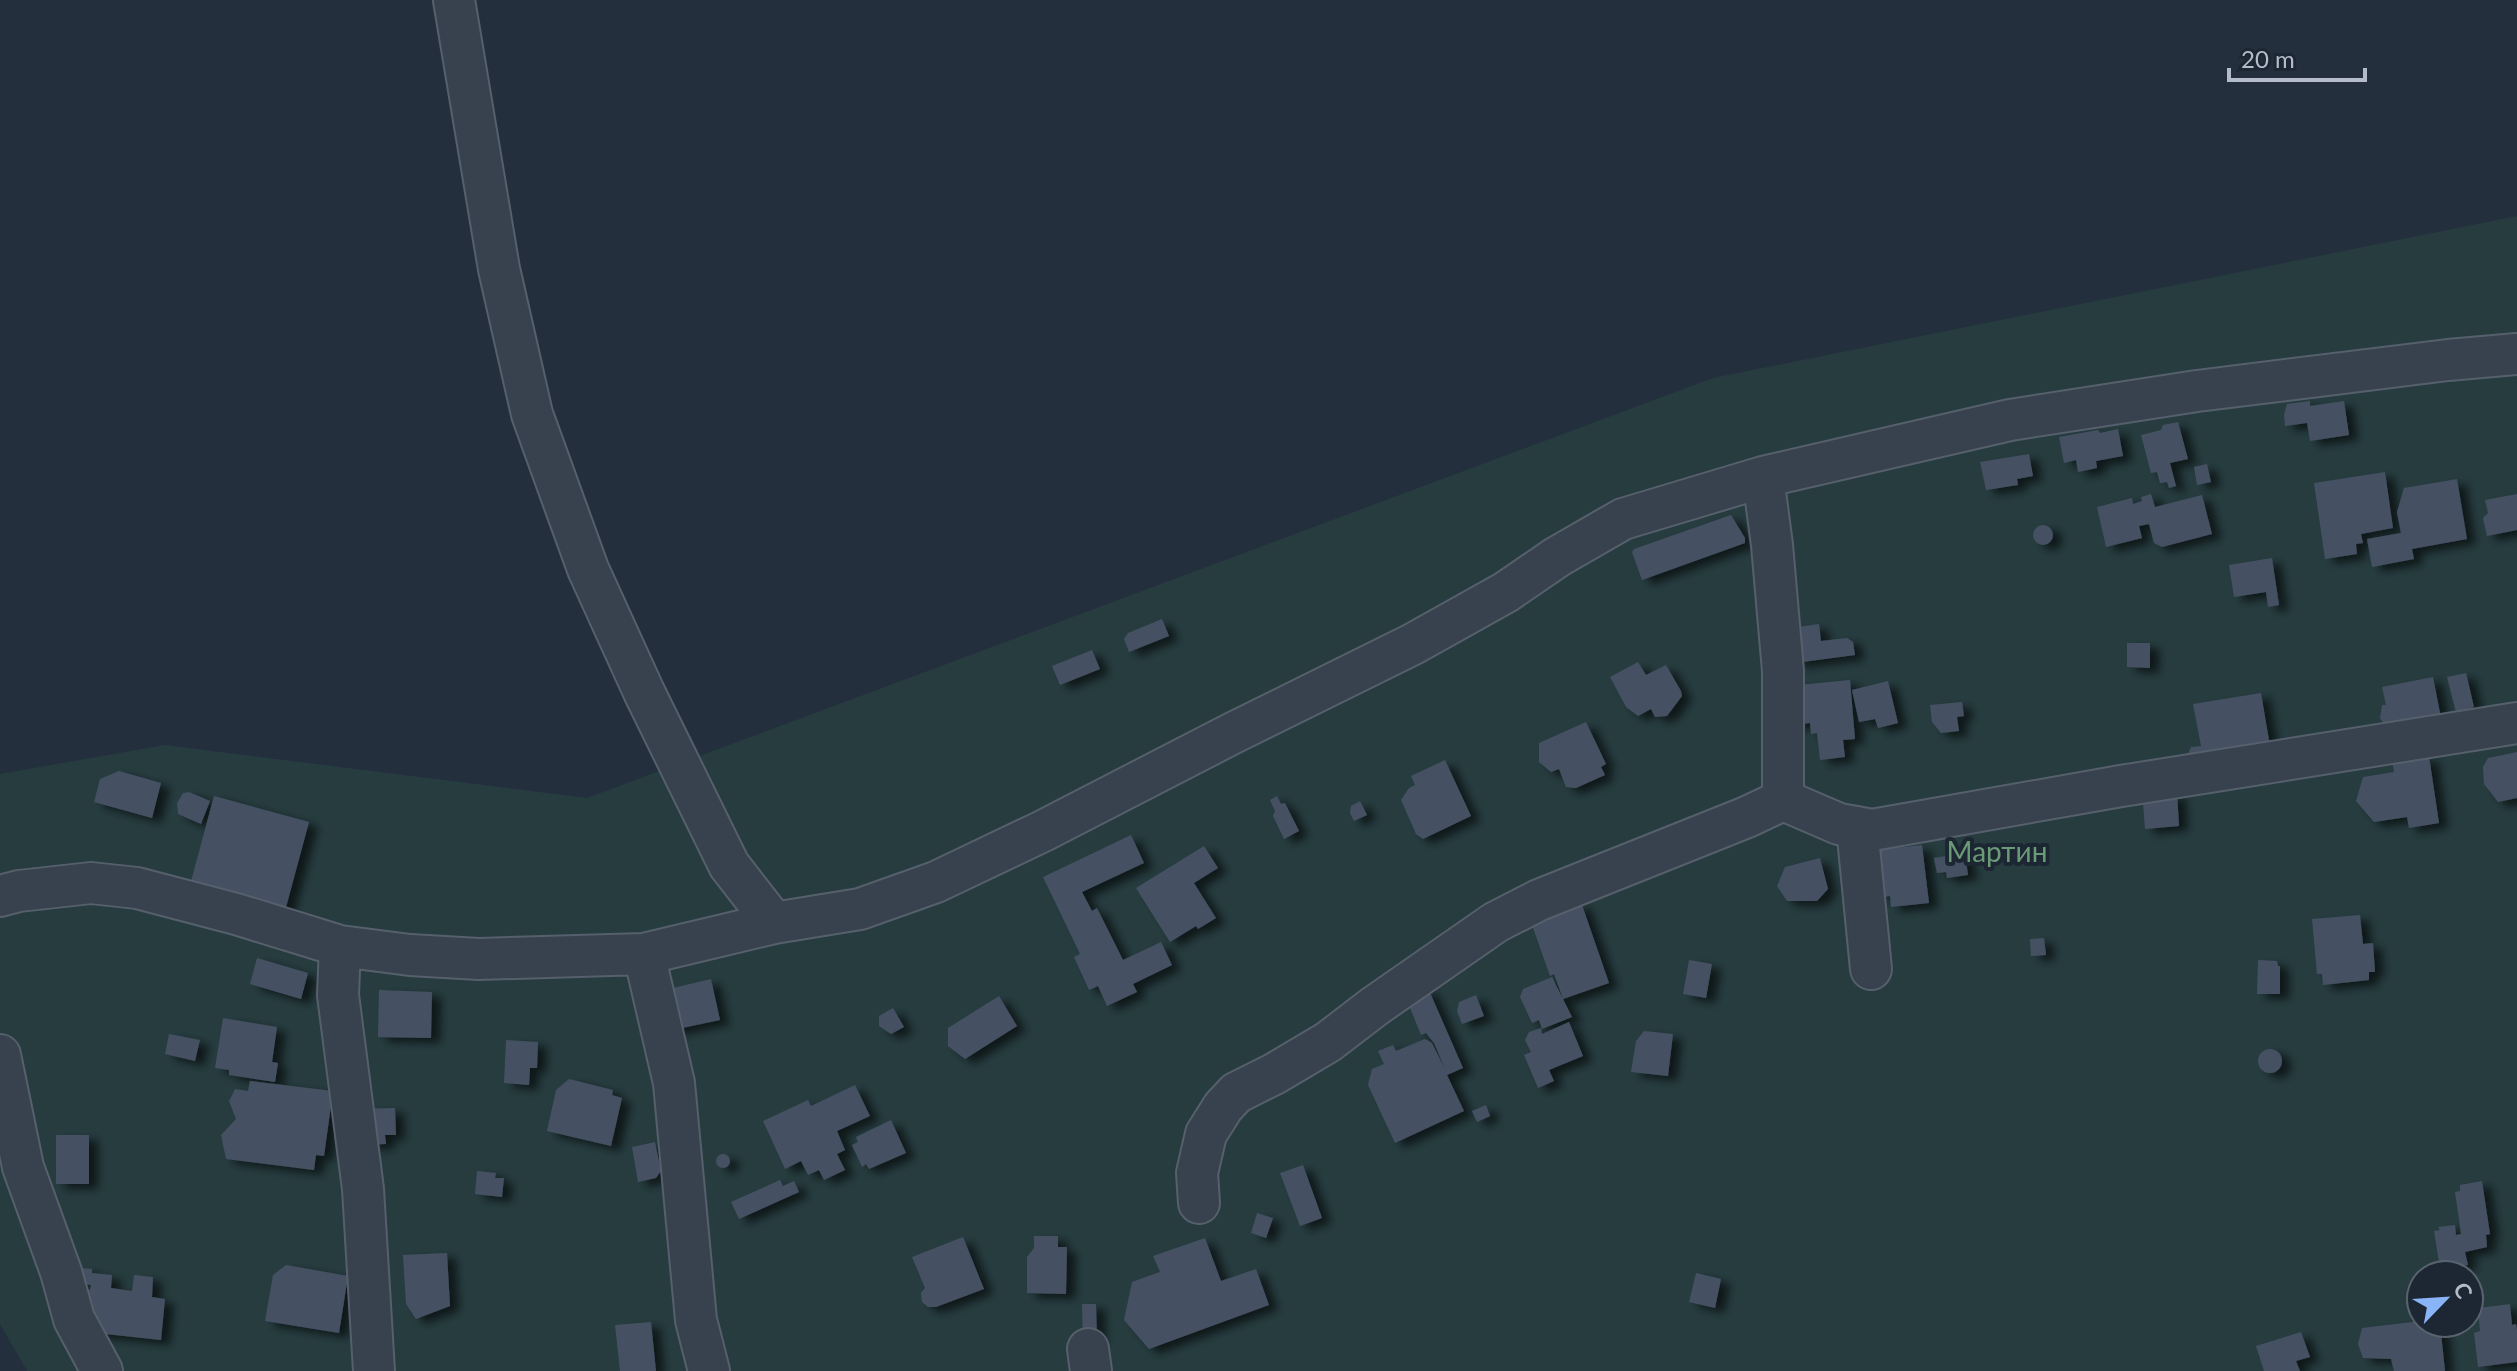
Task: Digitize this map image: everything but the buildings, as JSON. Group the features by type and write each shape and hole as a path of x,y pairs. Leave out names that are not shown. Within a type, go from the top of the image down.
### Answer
{"street":[{"path":"454,0 499,269 532,414 588,569 644,692 729,865 774,923"},
{"path":"0,896 91,883 137,888 340,946 410,955 479,959 644,954 774,923 860,909 936,882 1043,831 1413,644 1506,592 1557,557 1623,519 1763,477 2010,420 2197,391 2517,354"},
{"path":"1763,477 1783,671 1783,800"},
{"path":"1199,1203 1197,1173 1206,1134 1236,1093 1328,1042 1496,922 1539,900 1783,800 1839,824 1872,830 2121,786 2517,723"},
{"path":"1857,827 1871,969"},
{"path":"340,946 338,995 363,1189 374,1371"},
{"path":"644,954 674,1083 696,1320 709,1371"},
{"path":"0,1055 23,1167 61,1272 74,1319 102,1371"}],"green space":[{"name":"Мартин","path":"2517,216 2517,1371 27,1371 0,1324 0,774 165,745 587,798 1713,378"}]}
